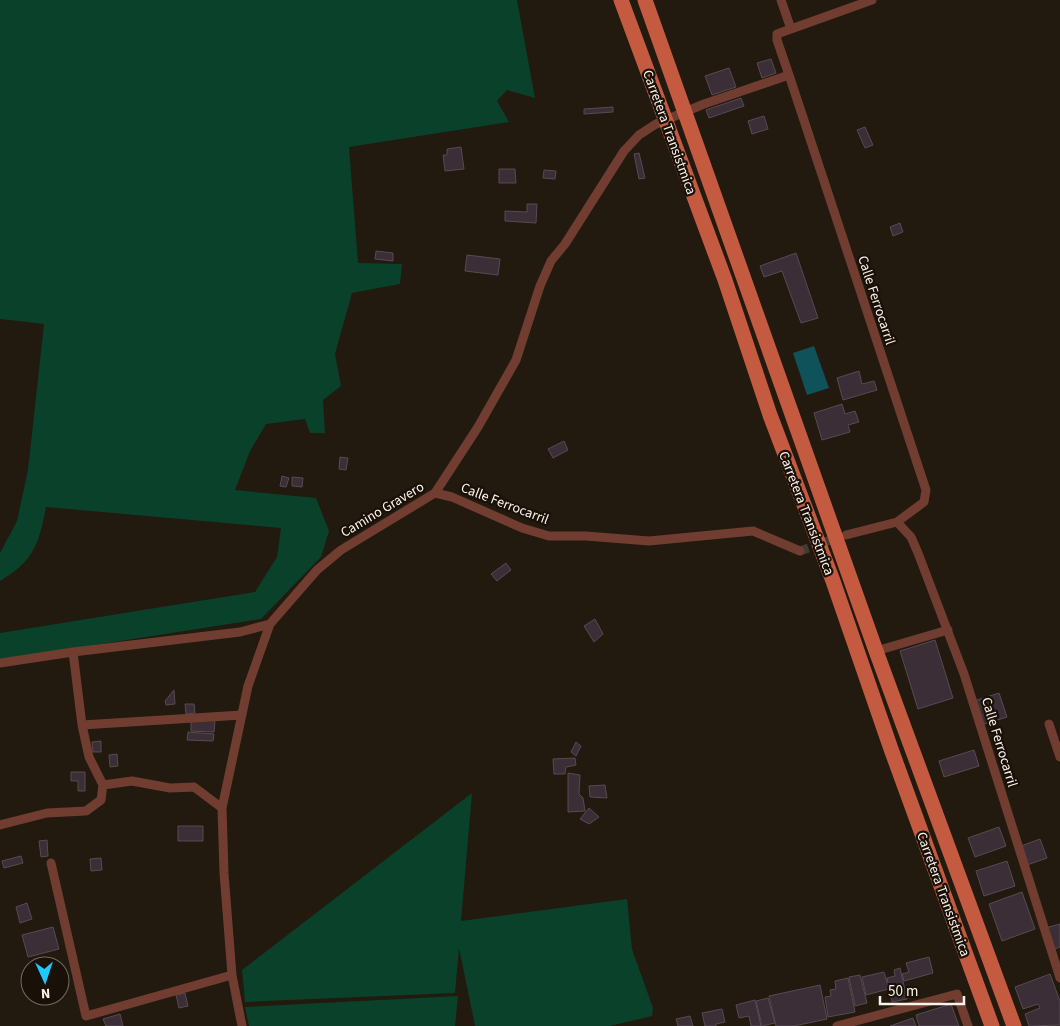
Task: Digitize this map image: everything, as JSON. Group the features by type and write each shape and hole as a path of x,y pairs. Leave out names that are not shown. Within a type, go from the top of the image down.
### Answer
{"main road":[{"name":"Carretera Transistmica","path":"645,0 876,651 1014,1026"},
{"name":"Carretera Transistmica","path":"623,4 725,280 770,415 833,581 891,749 992,1026"},
{"path":"623,4 634,17 668,98 685,112"},
{"path":"665,120 683,130 706,194 719,208"}],"street":[{"path":"781,0 790,29 872,0"},
{"name":"Calle Ferrocarril","path":"790,29 776,36 926,490 924,502 897,522 846,535"},
{"name":"Camino Gravero","path":"270,624 317,570 341,550 435,493 478,426 516,360 540,286 551,262 565,244 624,151 639,135 665,120 685,112 789,75"},
{"name":"Calle Ferrocarril","path":"435,493 452,497 522,528 549,536 650,541 748,530 800,551"},
{"name":"Calle Ferrocarril","path":"897,522 911,537 964,674 1060,978"},
{"path":"0,663 72,652 240,632 270,624"},
{"path":"242,1026 232,975 224,873 222,808 248,686 270,624"},
{"path":"876,651 948,630"},
{"path":"0,825 47,813 86,811 101,800 103,785 89,757 82,724 72,652"},
{"path":"82,724 242,715"},
{"path":"1049,724 1060,757"},
{"path":"103,785 132,781 170,788 194,787 222,808"},
{"path":"51,863 86,1016 232,975"},
{"path":"837,1026 860,1023 957,994 968,1026"}],"green space":[{"path":"0,0 517,0 535,98 507,90 497,101 509,122 349,147 358,263 402,264 400,284 352,293 335,354 341,386 323,400 325,433 310,433 305,419 266,424 250,451 235,490 316,498 329,531 321,557 261,619 0,660 0,633 255,592 277,557 281,528 46,507 41,531 28,559 0,581 0,553 17,521 28,470 44,324 0,319"},
{"path":"472,793 461,921 627,899 632,949 653,1008 652,1016 610,1026 475,1026 459,948 455,993 245,1002 242,970"},
{"path":"458,996 455,1026 249,1026 245,1007"}],"water":[{"path":"814,346 829,388 807,395 793,353"}],"building":[{"path":"771,59 776,73 762,78 757,63"},
{"path":"729,68 736,87 712,95 705,76"},
{"path":"741,98 744,106 709,118 706,110"},
{"path":"613,107 613,112 584,114 584,109"},
{"path":"764,116 768,129 752,134 748,121"},
{"path":"865,127 873,145 865,148 857,130"},
{"path":"461,147 464,169 445,171 443,155 447,155 447,149"},
{"path":"639,153 645,178 639,179 634,154"},
{"path":"499,169 515,169 516,183 499,183"},
{"path":"544,170 556,171 555,179 543,178"},
{"path":"527,204 537,204 536,223 505,221 505,211 527,212"},
{"path":"900,223 903,232 893,236 890,227"},
{"path":"376,251 393,253 393,261 375,259"},
{"path":"796,253 818,318 801,323 782,271 764,277 760,266"},
{"path":"467,255 500,259 498,275 465,271"},
{"path":"859,371 862,384 874,381 877,390 843,400 837,378"},
{"path":"842,404 845,414 855,411 859,422 848,425 850,432 822,440 814,413"},
{"path":"564,441 568,450 553,458 548,449"},
{"path":"340,457 348,458 346,470 339,469"},
{"path":"282,476 289,478 286,487 280,486"},
{"path":"292,477 303,478 302,487 292,486"},
{"path":"506,563 511,570 497,581 491,574"},
{"path":"595,619 603,634 594,642 584,626"},
{"path":"935,640 953,698 918,709 900,651"},
{"path":"174,690 175,704 166,705 165,701"},
{"path":"999,693 1007,717 981,725 974,701"},
{"path":"185,704 194,704 195,713 186,714"},
{"path":"191,719 215,720 214,732 191,731"},
{"path":"188,732 214,734 213,741 187,740"},
{"path":"101,741 101,752 93,752 92,742"},
{"path":"576,742 581,746 576,756 571,752"},
{"path":"974,750 979,766 944,777 939,761"},
{"path":"117,754 118,766 110,767 109,755"},
{"path":"575,758 576,765 566,767 565,774 554,774 553,759"},
{"path":"71,772 85,772 85,791 78,791 78,781 71,781"},
{"path":"568,773 580,775 579,794 583,798 585,811 568,812"},
{"path":"605,785 607,798 590,797 589,786"},
{"path":"589,808 599,817 589,824 580,819"},
{"path":"178,826 203,826 203,841 178,841"},
{"path":"999,827 1006,846 975,857 968,838"},
{"path":"1040,839 1047,858 1027,865 1021,846"},
{"path":"47,840 48,856 41,857 39,841"},
{"path":"21,856 23,863 4,868 2,861"},
{"path":"101,858 102,870 91,871 90,859"},
{"path":"1007,861 1015,886 984,896 976,871"},
{"path":"1022,892 1035,929 1002,941 989,904"},
{"path":"27,903 32,919 20,923 16,907"},
{"path":"1060,924 1060,947 1052,950 1045,928"},
{"path":"53,927 59,949 28,956 22,935"},
{"path":"929,957 933,973 904,981 902,974 909,972 906,963"},
{"path":"900,968 907,999 892,1002 887,978 895,976 894,970"},
{"path":"884,972 889,989 866,995 862,977"},
{"path":"1050,974 1060,1001 1060,1025 1029,1026 1025,1014 1040,1008 1038,1004 1023,1009 1015,987"},
{"path":"860,975 867,1003 855,1006 849,977"},
{"path":"848,978 855,1012 828,1017 825,997 831,996 830,990 836,989 835,981"},
{"path":"820,985 827,1019 794,1026 776,1026 769,996"},
{"path":"185,993 188,1006 179,1008 176,995"},
{"path":"768,998 775,1023 762,1026 756,1001"},
{"path":"755,1000 761,1026 751,1026 749,1016 739,1018 736,1005"},
{"path":"951,1004 959,1026 919,1026 916,1015"},
{"path":"722,1009 725,1022 716,1024 716,1026 705,1026 702,1013"},
{"path":"120,1014 123,1026 106,1026 103,1019"},
{"path":"690,1016 693,1026 678,1026 676,1019"},
{"path":"913,1018 916,1026 890,1026"}],"tunnel":[{"path":"800,551 839,537"}]}
